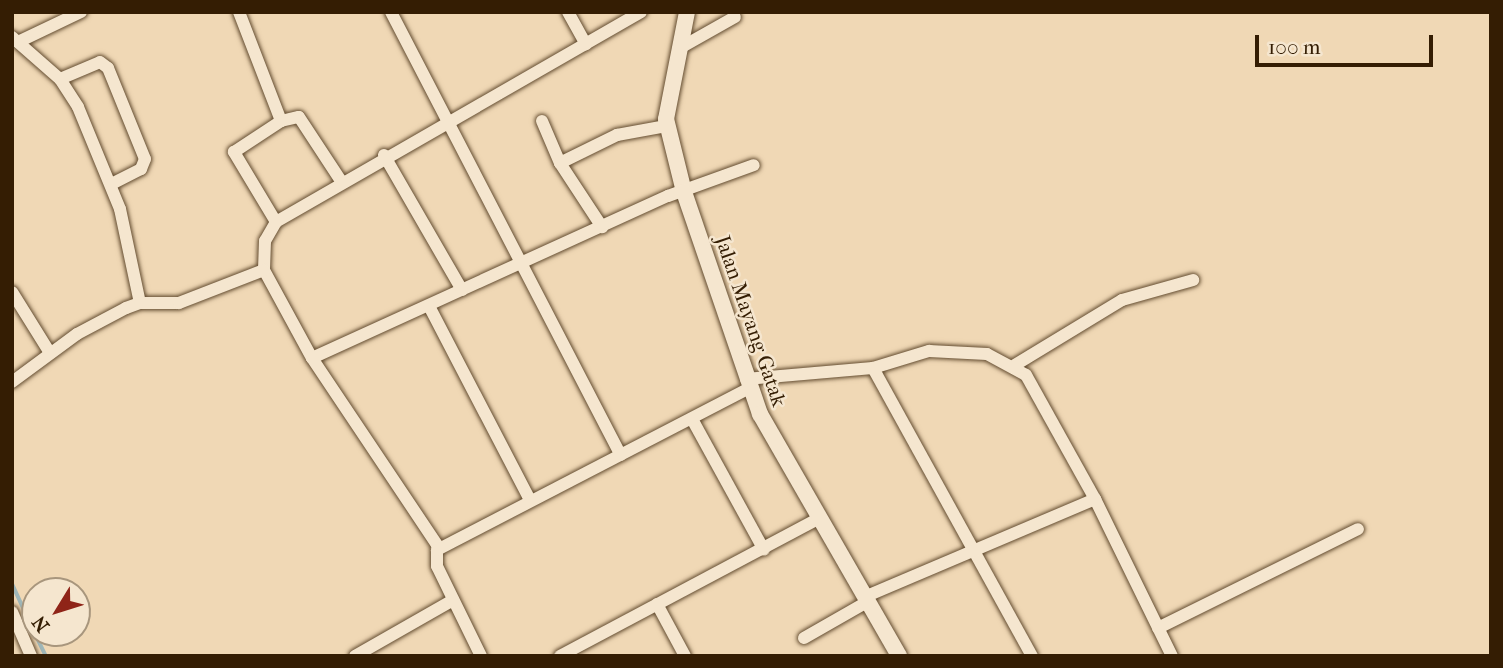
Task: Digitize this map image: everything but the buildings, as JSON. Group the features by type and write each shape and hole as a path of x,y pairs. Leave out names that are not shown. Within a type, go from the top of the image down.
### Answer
{"street":[{"path":"81,12 15,40 60,79 111,184 140,303"},
{"path":"239,12 281,121"},
{"path":"391,12 621,456"},
{"path":"568,12 586,44"},
{"path":"481,656 437,566 439,548 312,358 264,270 265,242 276,222 341,181 641,12"},
{"name":"Jalan Mayang Gatak","path":"687,12 666,126 684,192 748,384 818,519 899,656"},
{"path":"681,48 735,17"},
{"path":"60,79 100,62 108,68 145,159 141,169 111,184"},
{"path":"276,222 234,151 281,121 299,117 341,181"},
{"path":"542,121 560,163 602,227"},
{"path":"560,163 617,135 666,126"},
{"path":"384,155 463,290"},
{"path":"312,358 602,227 754,165"},
{"path":"12,382 50,353 140,303 179,303 264,270"},
{"path":"1015,365 1122,300 1193,280"},
{"path":"12,292 50,353"},
{"path":"429,306 530,500"},
{"path":"439,548 692,419 748,384 873,368 949,350 1015,365 1034,386 1095,499 1172,656"},
{"path":"873,368 1032,656"},
{"path":"692,419 764,550"},
{"path":"804,638 865,600 1095,499"},
{"path":"560,656 818,519"},
{"path":"1158,628 1358,529"},
{"path":"355,656 453,600"},
{"path":"657,604 685,656"},
{"path":"12,612 32,656"}],"waterway":[{"path":"12,583 21,603"},
{"path":"42,647 46,656"}]}
